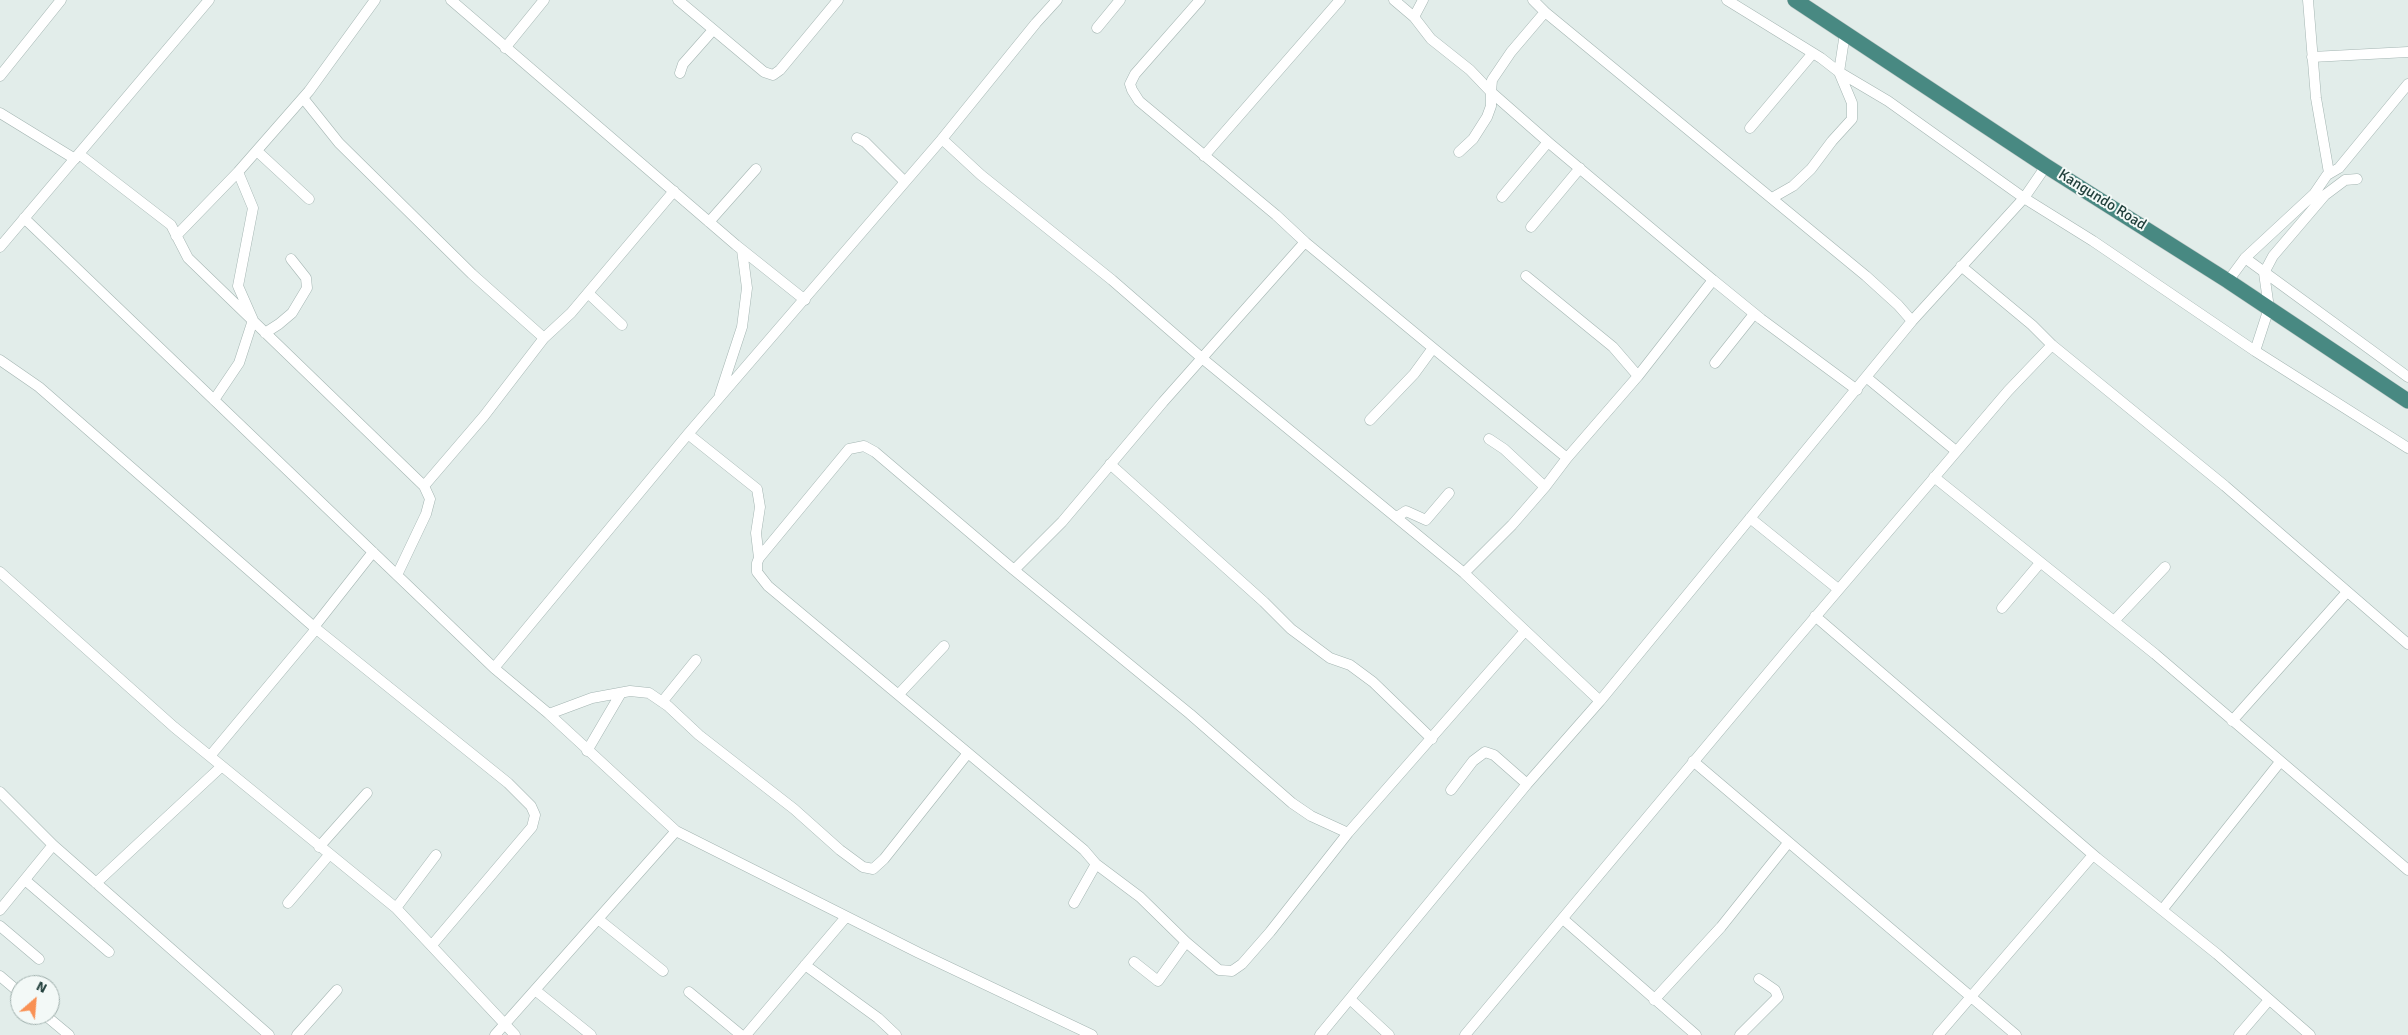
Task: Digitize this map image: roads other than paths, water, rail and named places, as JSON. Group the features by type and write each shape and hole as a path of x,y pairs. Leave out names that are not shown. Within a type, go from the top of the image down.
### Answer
{"highway":[{"name":"Kangundo Road","path":"1795,0 2046,166 2228,281 2408,401"}],"street":[{"path":"0,76 61,0"},
{"path":"0,247 209,0"},
{"path":"176,236 238,172 303,98 375,0"},
{"path":"451,0 742,250 805,300"},
{"path":"505,48 544,0"},
{"path":"678,0 764,72 773,75 780,70 838,0"},
{"path":"494,668 688,434 805,300 904,181 942,139 1036,23 1058,0"},
{"path":"1097,28 1120,0"},
{"path":"1200,0 1135,74 1130,84 1139,101 1276,215 1305,242 1567,458"},
{"path":"1204,156 1340,0"},
{"path":"1394,0 1414,17 1431,39 1470,70 1491,92 1548,142 1754,314 1857,390"},
{"path":"1414,17 1423,0"},
{"path":"1533,0 1545,12 1866,276 1898,305 1912,321"},
{"path":"1727,0 1888,101 2024,198 2093,241 2255,350 2408,448"},
{"path":"2308,0 2316,98 2329,174"},
{"path":"1459,152 1473,139 1487,117 1491,106 1492,80 1545,12"},
{"path":"680,73 683,64 713,30"},
{"path":"1772,198 1793,186 1811,169 1832,141 1852,119 1852,103 1839,72 1845,33"},
{"path":"2312,57 2408,52"},
{"path":"1750,128 1813,53"},
{"path":"2228,281 2245,258 2314,194 2329,174 2339,168 2408,84"},
{"path":"303,98 316,116 346,149 472,274 544,338"},
{"path":"0,114 77,156 171,225 188,258 424,486 430,499 426,514 397,575"},
{"path":"857,138 865,142 904,181"},
{"path":"942,139 981,175 1112,280 1204,359 1464,573 1600,701"},
{"path":"1502,198 1548,142"},
{"path":"257,151 309,199"},
{"path":"1320,1035 1351,1000 1526,784 1600,701 1912,321 2024,198 2046,166"},
{"path":"1531,227 1580,168"},
{"path":"709,222 756,169"},
{"path":"214,400 239,363 252,320 238,286 253,208 238,172"},
{"path":"2255,350 2269,308 2264,273 2273,256 2286,238 2325,194 2345,180 2357,179"},
{"path":"424,486 484,416 544,338 571,313 674,191"},
{"path":"24,218 494,668 548,714 676,832 1092,1035"},
{"path":"1014,570 1062,522 1110,464 1305,242"},
{"path":"718,399 742,327 747,288 742,250"},
{"path":"2245,258 2408,377"},
{"path":"265,332 279,324 292,313 307,288 306,278 291,259"},
{"path":"1961,266 2032,325 2052,345 2225,486 2408,644"},
{"path":"1526,276 1613,347 1638,376"},
{"path":"1464,573 1512,525 1546,487 1567,458 1638,376 1713,280"},
{"path":"588,293 622,324"},
{"path":"1715,362 1754,314"},
{"path":"1464,1035 1564,919 1693,761 1838,589 1956,451 2052,345"},
{"path":"1370,420 1414,374 1433,348"},
{"path":"0,360 39,387 315,628 508,783 531,806 535,815 532,827 432,945"},
{"path":"1866,377 1956,451"},
{"path":"688,434 757,489 760,507 756,533 759,558"},
{"path":"1489,439 1504,449 1546,487"},
{"path":"1348,833 1311,816 1292,803 1190,714 1014,570 904,476 864,446 849,449 843,455 756,563 757,572 768,586 1084,850 1096,864 1140,898 1186,942 1219,970 1227,972 1242,964 1270,932 1348,833 1525,631"},
{"path":"1110,464 1257,595 1291,629 1330,658 1350,664 1373,682 1432,739"},
{"path":"1934,477 2155,654 2408,870"},
{"path":"1396,517 1406,511 1426,520 1449,493"},
{"path":"1750,518 1838,589"},
{"path":"210,756 315,628 373,552"},
{"path":"2002,608 2040,563"},
{"path":"2114,621 2165,568"},
{"path":"0,572 174,727 396,908 515,1035"},
{"path":"2232,721 2347,592"},
{"path":"1815,616 2092,855 2217,954 2310,1035"},
{"path":"899,694 944,646"},
{"path":"662,702 696,660"},
{"path":"548,714 592,698 630,691 649,693 794,809 840,850 863,867 873,869 884,859 968,753"},
{"path":"587,751 621,693"},
{"path":"1451,790 1472,761 1484,752 1494,755 1526,784"},
{"path":"1693,761 2016,1035"},
{"path":"2162,910 2280,762"},
{"path":"96,883 222,766"},
{"path":"0,792 53,845 269,1035"},
{"path":"319,847 366,793"},
{"path":"495,1035 676,832"},
{"path":"1654,1000 1721,927 1788,843"},
{"path":"2,904 25,880 53,845"},
{"path":"288,903 329,854"},
{"path":"396,908 436,854"},
{"path":"1938,1035 2092,855"},
{"path":"1074,903 1096,864"},
{"path":"25,880 109,952"},
{"path":"746,1035 846,916"},
{"path":"598,919 663,971"},
{"path":"1564,919 1696,1035"},
{"path":"0,926 39,959"},
{"path":"1134,962 1158,981 1186,942"},
{"path":"805,964 878,1018 896,1035"},
{"path":"0,976 10,984"},
{"path":"1740,1035 1778,997 1775,990 1759,979"},
{"path":"297,1035 337,990"},
{"path":"535,990 591,1035"},
{"path":"689,992 741,1035"},
{"path":"1351,1000 1390,1035"},
{"path":"2239,1035 2270,1000"},
{"path":"58,1025 69,1035"}]}
